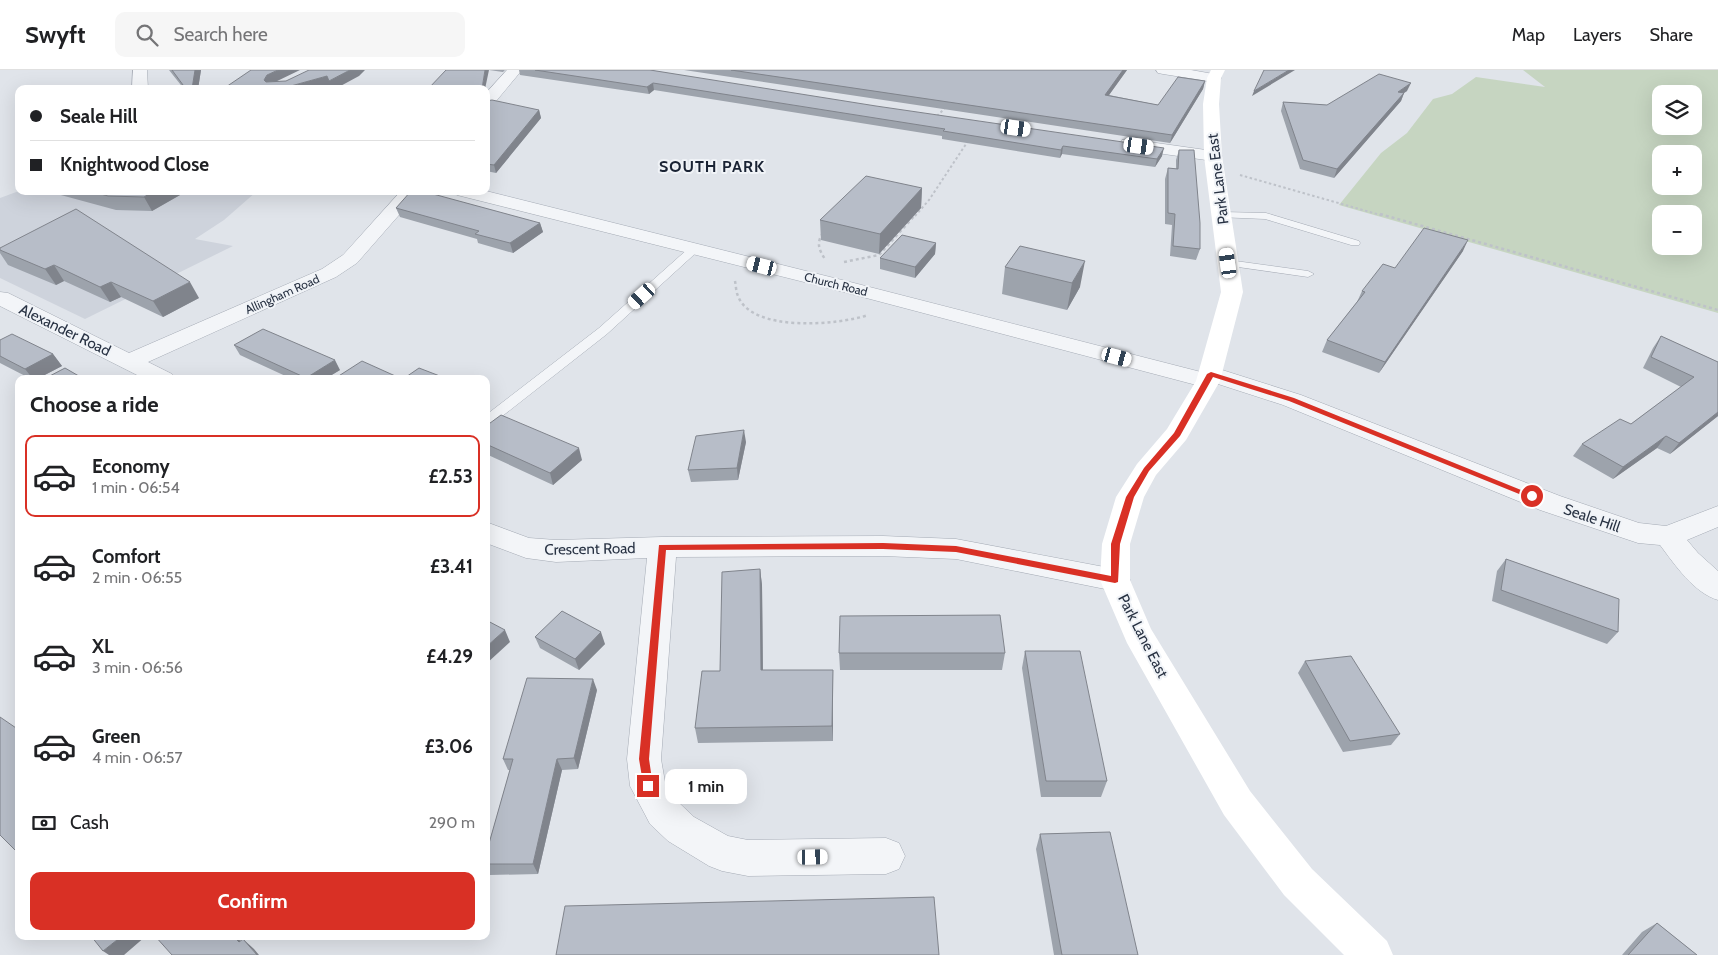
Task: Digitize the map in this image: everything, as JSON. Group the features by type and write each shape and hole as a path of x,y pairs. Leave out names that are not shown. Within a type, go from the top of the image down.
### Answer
{"street":[{"path":"140,70 140,85"},
{"path":"490,98 515,70"},
{"path":"1163,70 1216,74"},
{"name":"Park Lane East","path":"1216,74 1210,104 1214,162 1232,292 1209,378 1178,434 1146,470 1130,497 1116,544 1115,580 1138,634 1237,803 1298,882 1373,955"},
{"path":"1114,142 1214,162"},
{"name":"Allingham Road","path":"129,362 329,273 350,259 408,195"},
{"name":"Church Road","path":"479,195 1209,378"},
{"name":"Alexander Road","path":"0,298 129,362"},
{"path":"129,362 156,375"},
{"name":"Seale Hill","path":"1209,378 1292,400 1550,503 1638,533 1668,536 1718,516"},
{"name":"Crescent Road","path":"490,534 526,548 556,551 662,547 883,546 956,549 1115,580"},
{"path":"1668,536 1688,561 1718,589"},
{"path":"662,547 644,759 648,786 663,812 681,829 722,853 748,858 886,856"}],"lane":[{"path":"1222,215 1266,216 1355,243"},
{"path":"490,419 603,332 694,249"},
{"path":"1228,263 1308,274"}],"path":[{"path":"937,116 949,103"},
{"path":"812,278 832,265 879,255 929,200 970,139"},
{"path":"1214,162 1718,310"},
{"path":"825,231 819,238 818,246 825,259 832,265"},
{"path":"746,262 738,273 735,283 735,293 741,302 751,310 764,316 790,323 836,324 858,320 890,298"}],"shaded area":[{"path":"15,192 15,195 252,195 224,220 195,239 233,246 85,319 0,278 0,198"}],"green space":[{"path":"1523,70 1718,70 1718,313 1339,205 1381,153 1407,133 1433,99 1452,94 1476,77 1545,87"}],"building":[{"path":"172,70 195,70 193,85 183,85"},
{"path":"251,70 278,70 267,75 264,80 266,82 286,81 309,70 350,70 329,81 327,76 294,85 229,85"},
{"path":"446,70 485,70 483,85 432,85"},
{"path":"535,70 650,70 876,106 1164,148 1157,159 1063,146 1061,150 943,131 945,129 653,83 647,87"},
{"path":"731,70 1123,70 1105,95 1158,105 1178,77 1205,81 1172,135"},
{"path":"1264,70 1289,70 1254,91"},
{"path":"1379,74 1411,83 1398,92 1404,93 1337,169 1303,160 1283,102 1327,105"},
{"path":"490,100 539,110 494,165 490,164"},
{"path":"1179,150 1194,150 1200,223 1200,249 1173,246 1175,214 1168,213 1168,168 1178,169"},
{"path":"866,176 922,188 880,234 820,220"},
{"path":"104,195 147,195 144,197"},
{"path":"407,195 437,195 540,223 510,243 475,234 479,231 396,208"},
{"path":"76,209 190,282 153,301 111,282 100,287 54,265 45,269 0,250 0,248"},
{"path":"1424,228 1468,240 1385,362 1327,340 1365,292 1362,291 1383,264 1395,268"},
{"path":"902,235 936,243 915,267 880,258"},
{"path":"1020,246 1085,261 1072,283 1005,267"},
{"path":"263,329 335,360 311,375 299,375 234,345"},
{"path":"12,334 53,354 25,369 0,356 0,340"},
{"path":"1661,336 1718,362 1718,412 1679,443 1666,436 1623,467 1582,444 1620,419 1631,424 1694,377 1651,357"},
{"path":"362,361 393,375 340,375"},
{"path":"65,368 77,375 52,375"},
{"path":"419,368 437,375 409,375"},
{"path":"501,415 579,448 550,473 490,446 490,423"},
{"path":"744,430 737,468 688,470 696,436"},
{"path":"1506,559 1619,599 1618,632 1501,590"},
{"path":"760,569 761,670 833,670 832,726 695,728 702,671 720,671 722,572"},
{"path":"562,611 601,632 575,659 535,637"},
{"path":"1000,615 1005,653 839,653 840,616"},
{"path":"490,622 505,630 490,643"},
{"path":"1025,651 1080,651 1107,781 1046,781"},
{"path":"1351,656 1400,734 1350,741 1305,661"},
{"path":"527,678 593,679 574,758 557,759 533,864 490,864 490,840 513,759 503,759"},
{"path":"0,717 15,727 15,850 0,835"},
{"path":"1110,832 1138,955 1062,955 1040,834"},
{"path":"934,897 939,955 556,955 565,906"},
{"path":"1657,923 1697,955 1628,955"},
{"path":"94,940 117,940 103,951"},
{"path":"159,940 237,940 239,942 244,940 257,955 172,955"}],"district":[{"name":"SOUTH PARK","path":"712,166"}],"route":[{"path":"648,786 644,759 662,547 883,546 956,549 1115,580 1116,544 1130,497 1146,470 1178,434 1211,374 1292,400 1532,496"}]}
